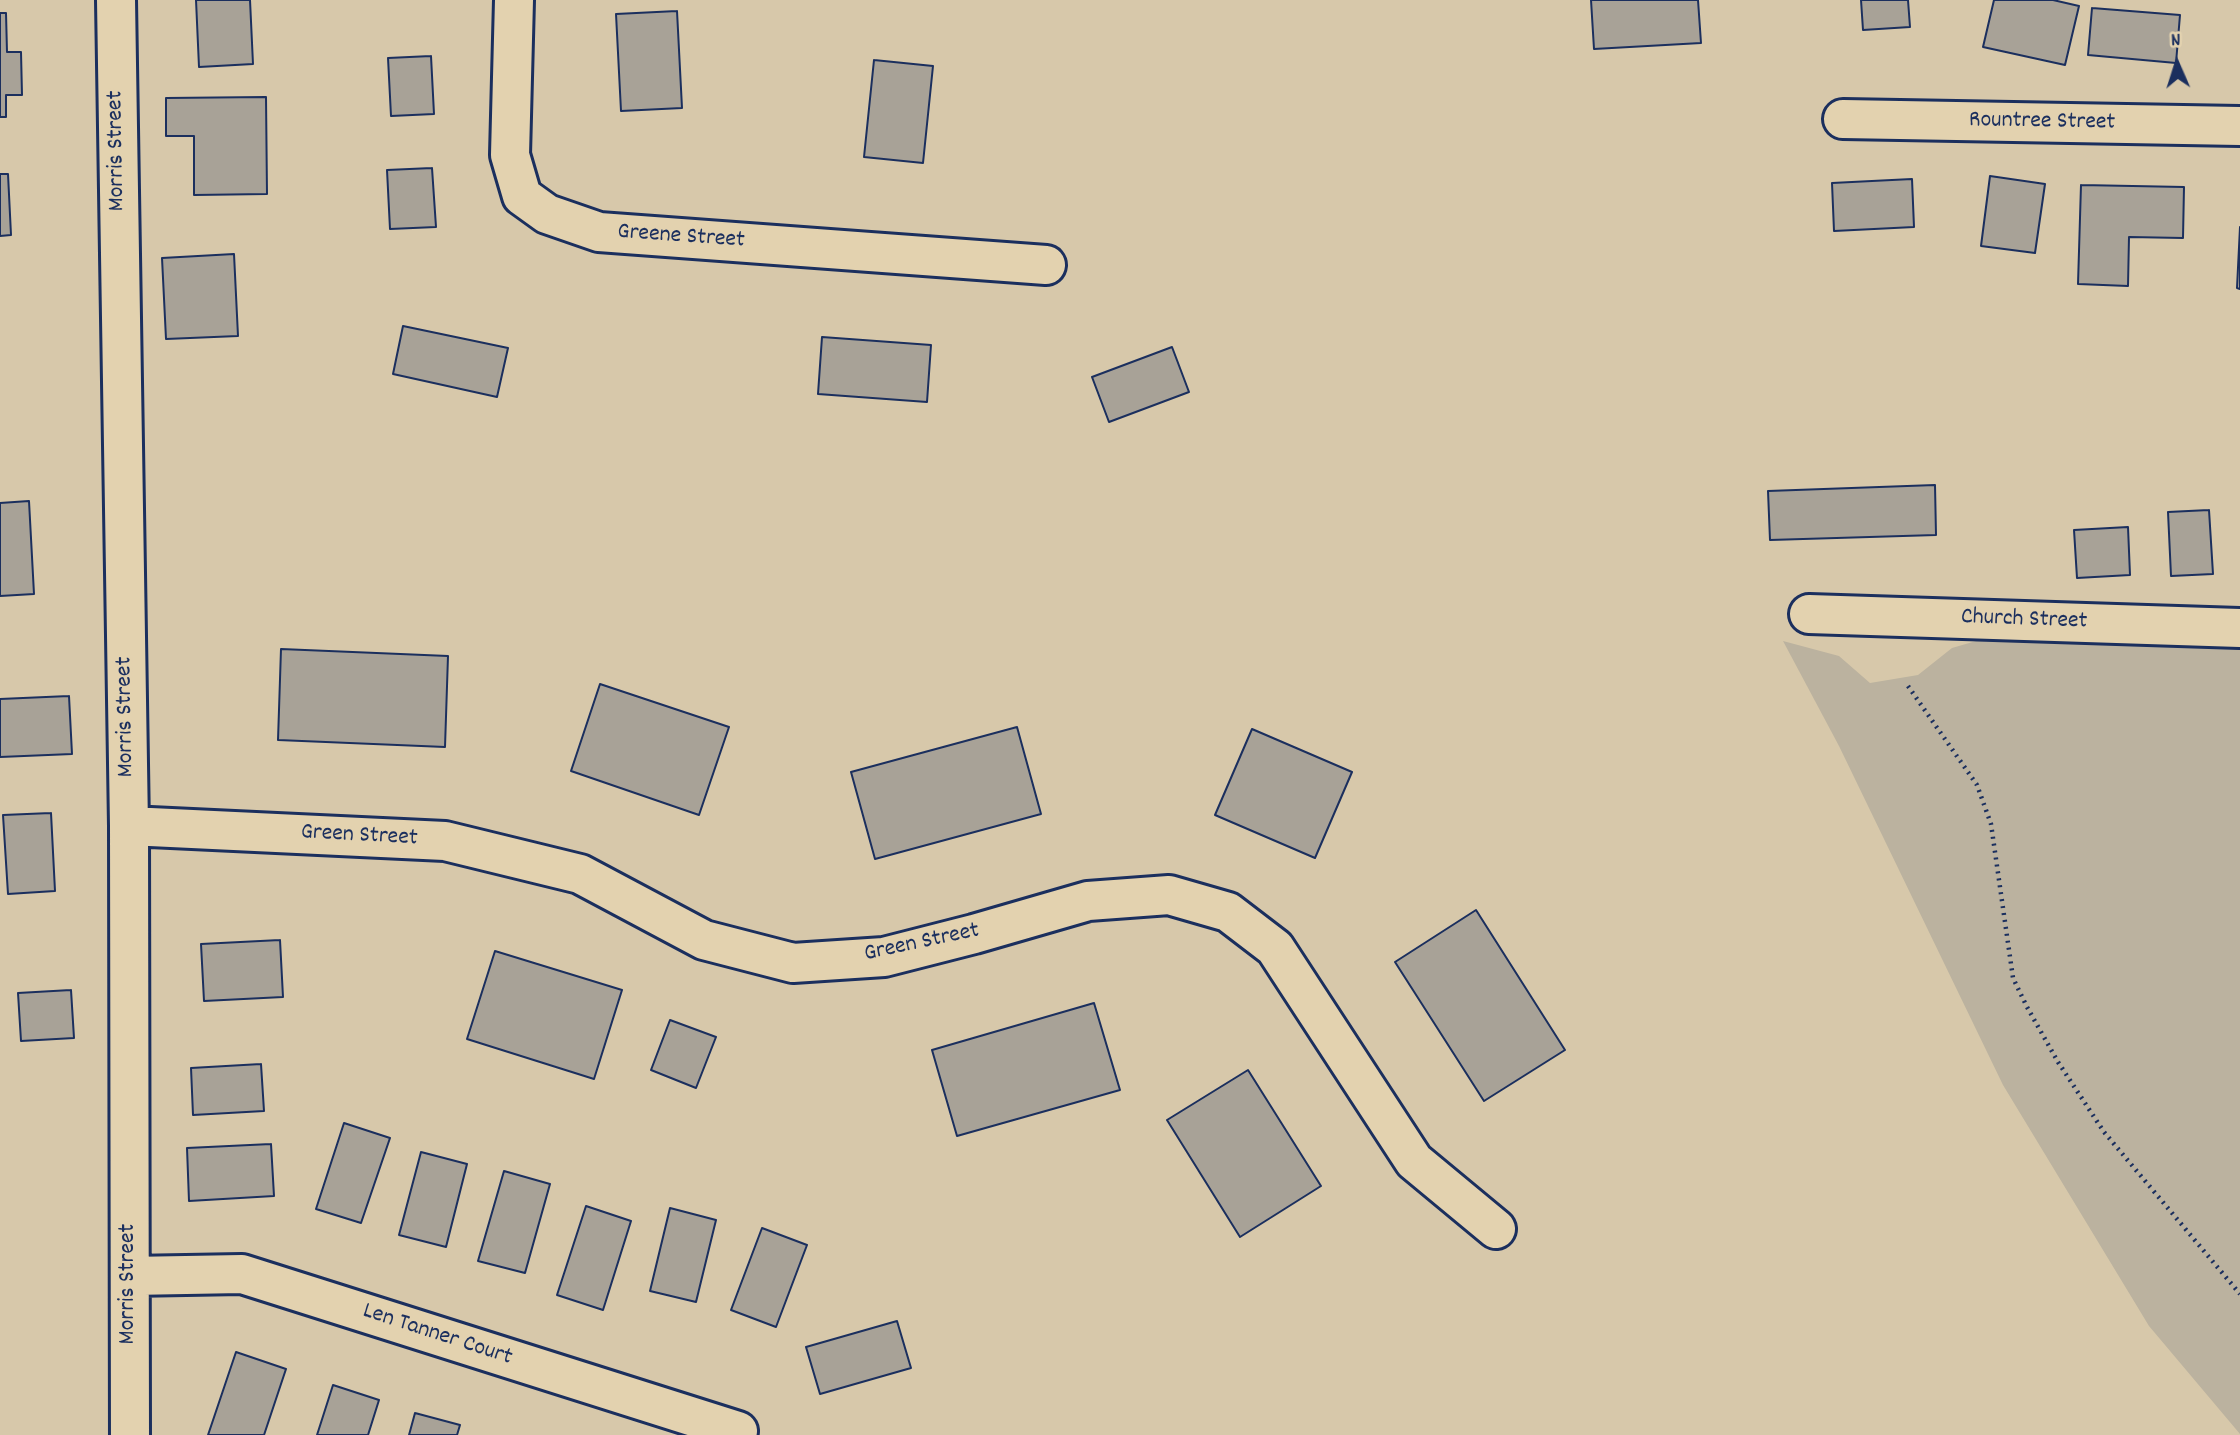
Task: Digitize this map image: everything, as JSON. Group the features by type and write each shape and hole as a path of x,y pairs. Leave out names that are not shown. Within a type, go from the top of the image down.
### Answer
{"street":[{"name":"Morris Street","path":"116,0 129,826 130,1435"},
{"name":"Greene Street","path":"514,0 510,155 522,196 547,215 599,232 1046,265"},
{"name":"Rountree Street","path":"1843,119 2240,126"},
{"name":"Church Street","path":"1809,614 2240,628"},
{"name":"Green Street","path":"129,826 446,841 580,874 704,940 793,963 884,957 1088,901 1168,895 1205,905 1228,912 1275,948 1414,1161 1496,1229"},
{"name":"Len Tanner Court","path":"130,1276 242,1274 738,1431"}],"path":[{"path":"1908,686 1977,785 1991,824 2013,978 2027,1007 2058,1062 2104,1132 2240,1294"}],"shaded area":[{"path":"1983,639 2240,648 2240,1434 2149,1326 2003,1085 1839,746 1783,641 1839,656 1870,683 1918,675 1952,648"}],"building":[{"path":"196,0 250,0 253,64 199,67"},
{"path":"1591,0 1698,0 1701,43 1594,49"},
{"path":"1861,0 1908,0 1910,27 1863,30"},
{"path":"1994,0 2053,0 2079,6 2065,65 1983,47"},
{"path":"2092,8 2180,15 2176,63 2088,55"},
{"path":"677,11 682,108 621,111 616,14"},
{"path":"0,13 6,13 7,52 21,52 22,95 6,95 6,117 0,117"},
{"path":"431,56 434,114 391,116 388,58"},
{"path":"874,60 933,66 923,163 864,157"},
{"path":"266,97 267,194 194,195 194,136 166,136 166,98"},
{"path":"432,168 436,227 390,229 387,170"},
{"path":"0,174 8,174 11,235 0,236"},
{"path":"1990,176 2045,184 2035,253 1981,246"},
{"path":"1912,179 1914,227 1834,231 1832,183"},
{"path":"2081,185 2184,187 2183,238 2129,237 2128,286 2078,284"},
{"path":"2240,227 2240,289 2237,288"},
{"path":"234,254 238,336 166,339 162,258"},
{"path":"403,326 508,348 497,397 393,374"},
{"path":"822,337 931,345 927,402 818,394"},
{"path":"1172,347 1189,392 1109,422 1092,377"},
{"path":"1935,485 1936,535 1770,540 1768,491"},
{"path":"29,501 34,594 0,596 0,503"},
{"path":"2209,510 2213,574 2171,576 2168,512"},
{"path":"2128,527 2130,575 2077,578 2074,530"},
{"path":"281,649 448,656 445,747 278,740"},
{"path":"600,684 729,727 699,815 571,771"},
{"path":"69,696 72,754 0,757 0,699"},
{"path":"1017,727 1041,814 875,859 851,772"},
{"path":"1252,729 1352,772 1315,858 1215,815"},
{"path":"51,813 55,891 8,894 3,815"},
{"path":"1476,910 1565,1050 1484,1101 1395,962"},
{"path":"280,940 283,997 204,1001 201,944"},
{"path":"495,951 622,990 594,1079 467,1039"},
{"path":"71,990 74,1038 21,1041 18,993"},
{"path":"1094,1003 1120,1090 957,1136 932,1050"},
{"path":"670,1020 716,1037 696,1088 651,1070"},
{"path":"261,1064 264,1111 193,1115 191,1068"},
{"path":"1248,1070 1321,1186 1240,1237 1167,1120"},
{"path":"344,1123 390,1138 361,1223 316,1209"},
{"path":"271,1144 274,1196 189,1201 187,1148"},
{"path":"421,1152 467,1164 446,1247 399,1235"},
{"path":"504,1171 550,1184 525,1273 478,1261"},
{"path":"586,1206 631,1221 603,1310 557,1295"},
{"path":"670,1208 716,1220 696,1302 650,1291"},
{"path":"762,1228 807,1245 776,1327 731,1310"},
{"path":"897,1321 911,1368 820,1394 806,1347"},
{"path":"236,1352 286,1369 264,1435 208,1435"},
{"path":"333,1385 379,1400 368,1435 317,1435"},
{"path":"415,1413 460,1425 457,1435 409,1435"}]}
